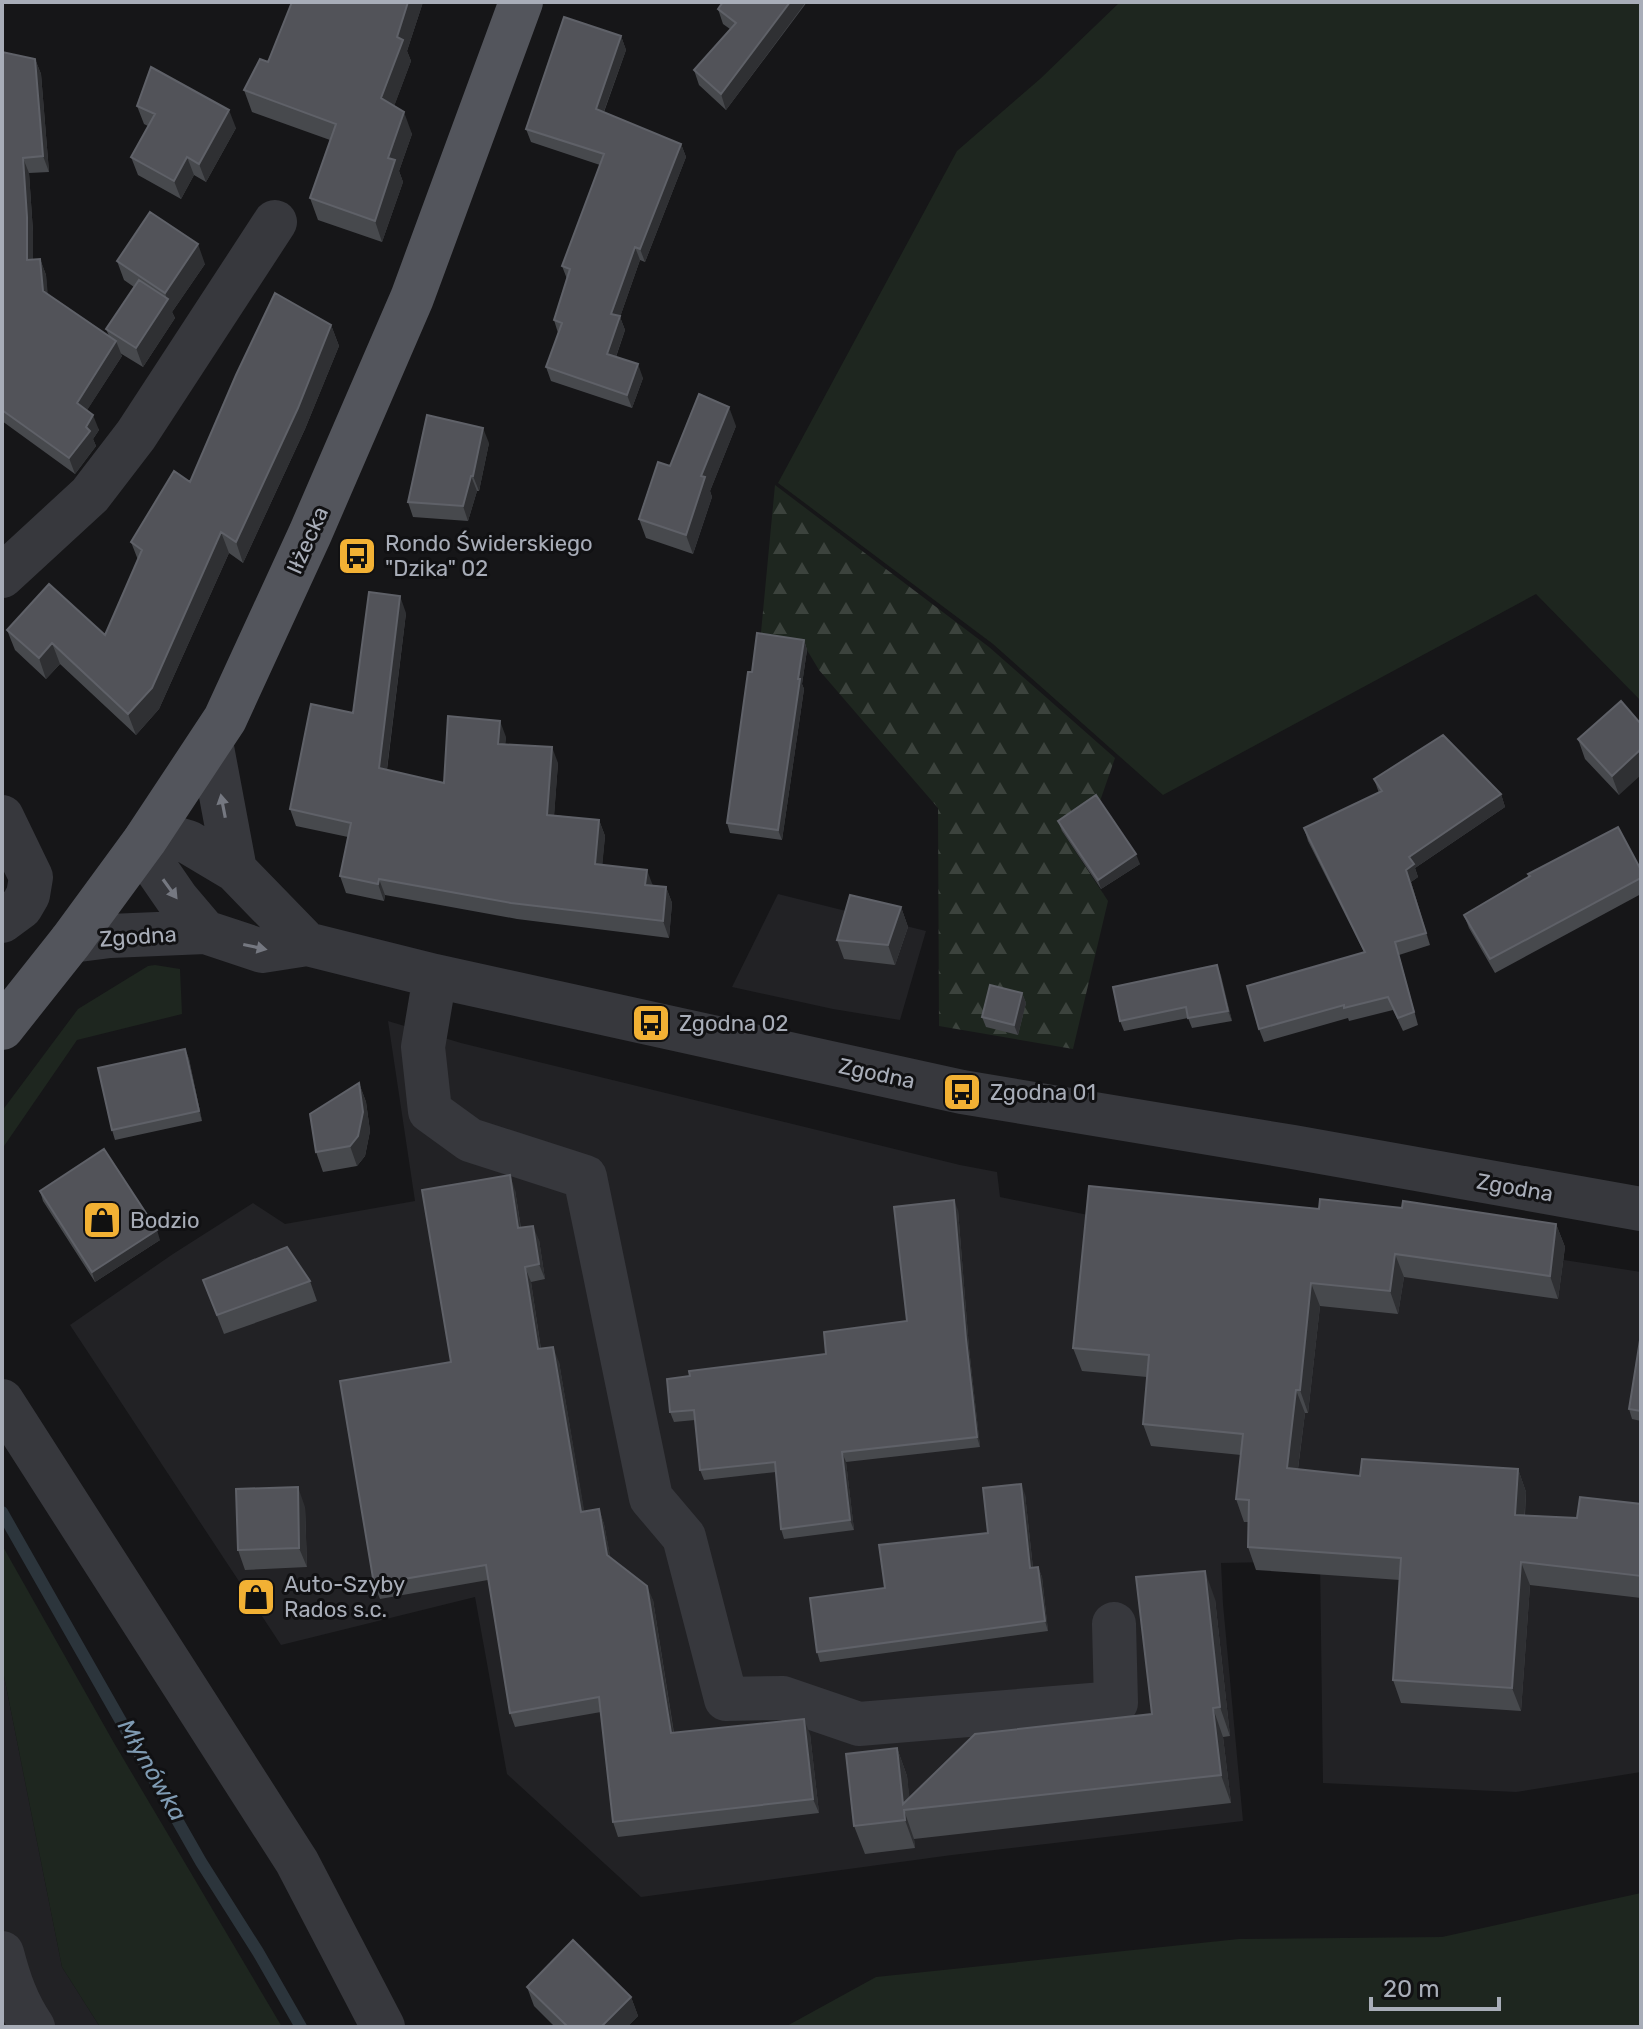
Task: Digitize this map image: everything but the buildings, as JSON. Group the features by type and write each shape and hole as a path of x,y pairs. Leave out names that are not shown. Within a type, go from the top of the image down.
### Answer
{"main road":[{"name":"Iłżecka","path":"2,1028 145,840 225,719 412,298 521,2"}],"street":[{"path":"2,576 90,495 136,435 275,222"},
{"path":"211,742 235,870"},
{"path":"2,817 31,877 28,895 21,907 2,921"},
{"path":"145,840 171,837 188,842 235,870 307,944"},
{"name":"Zgodna","path":"145,840 157,870 205,932"},
{"name":"Zgodna","path":"71,941 205,932 262,951 307,944 435,976 962,1092 1641,1209"},
{"path":"435,976 423,1047 430,1111 470,1140 585,1177 651,1498 684,1537 726,1699 783,1698 859,1724 1116,1703 1114,1624"},
{"path":"2,1401 297,1862 383,2027"},
{"path":"2,1953 10,1985 33,2027"}],"shaded area":[{"path":"778,894 926,931 900,1020 732,987"},
{"path":"388,1021 461,1043 997,1172 1000,1197 1098,1217 1418,1237 1641,1272 1641,1772 1516,1792 1323,1783 1320,1561 1221,1563 1243,1821 952,1855 641,1897 507,1774 475,1597 281,1645 70,1325 253,1203 285,1224 415,1201"},
{"path":"2,1666 62,1967 100,2027 2,2027"}],"green space":[{"path":"1120,2 1641,2 1641,701 1536,594 1163,795 993,644 778,483 957,151 1040,79"},
{"path":"775,485 989,647 1115,758 1099,804 1062,831 1108,901 1073,1049 939,1026 938,808 819,670 807,650 760,643"},
{"path":"148,966 180,969 182,1014 77,1040 2,1149 2,1111 78,1009"},
{"path":"2,1545 114,1743 282,2027 100,2027 62,1967 2,1666"},
{"path":"1641,1893 1641,2027 785,2027 876,1977 1239,1939 1442,1937"}],"waterway":[{"name":"Młynówka","path":"2,1512 201,1862 301,2027"}],"place":[{"name":"Rondo Świderskiego \"Dzika\" 02","path":"357,556"},
{"name":"Zgodna 02","path":"651,1023"},
{"name":"Zgodna 01","path":"962,1092"},
{"name":"Bodzio","path":"102,1220"},
{"name":"Auto-Szyby Rados s.c.","path":"256,1597"}]}
